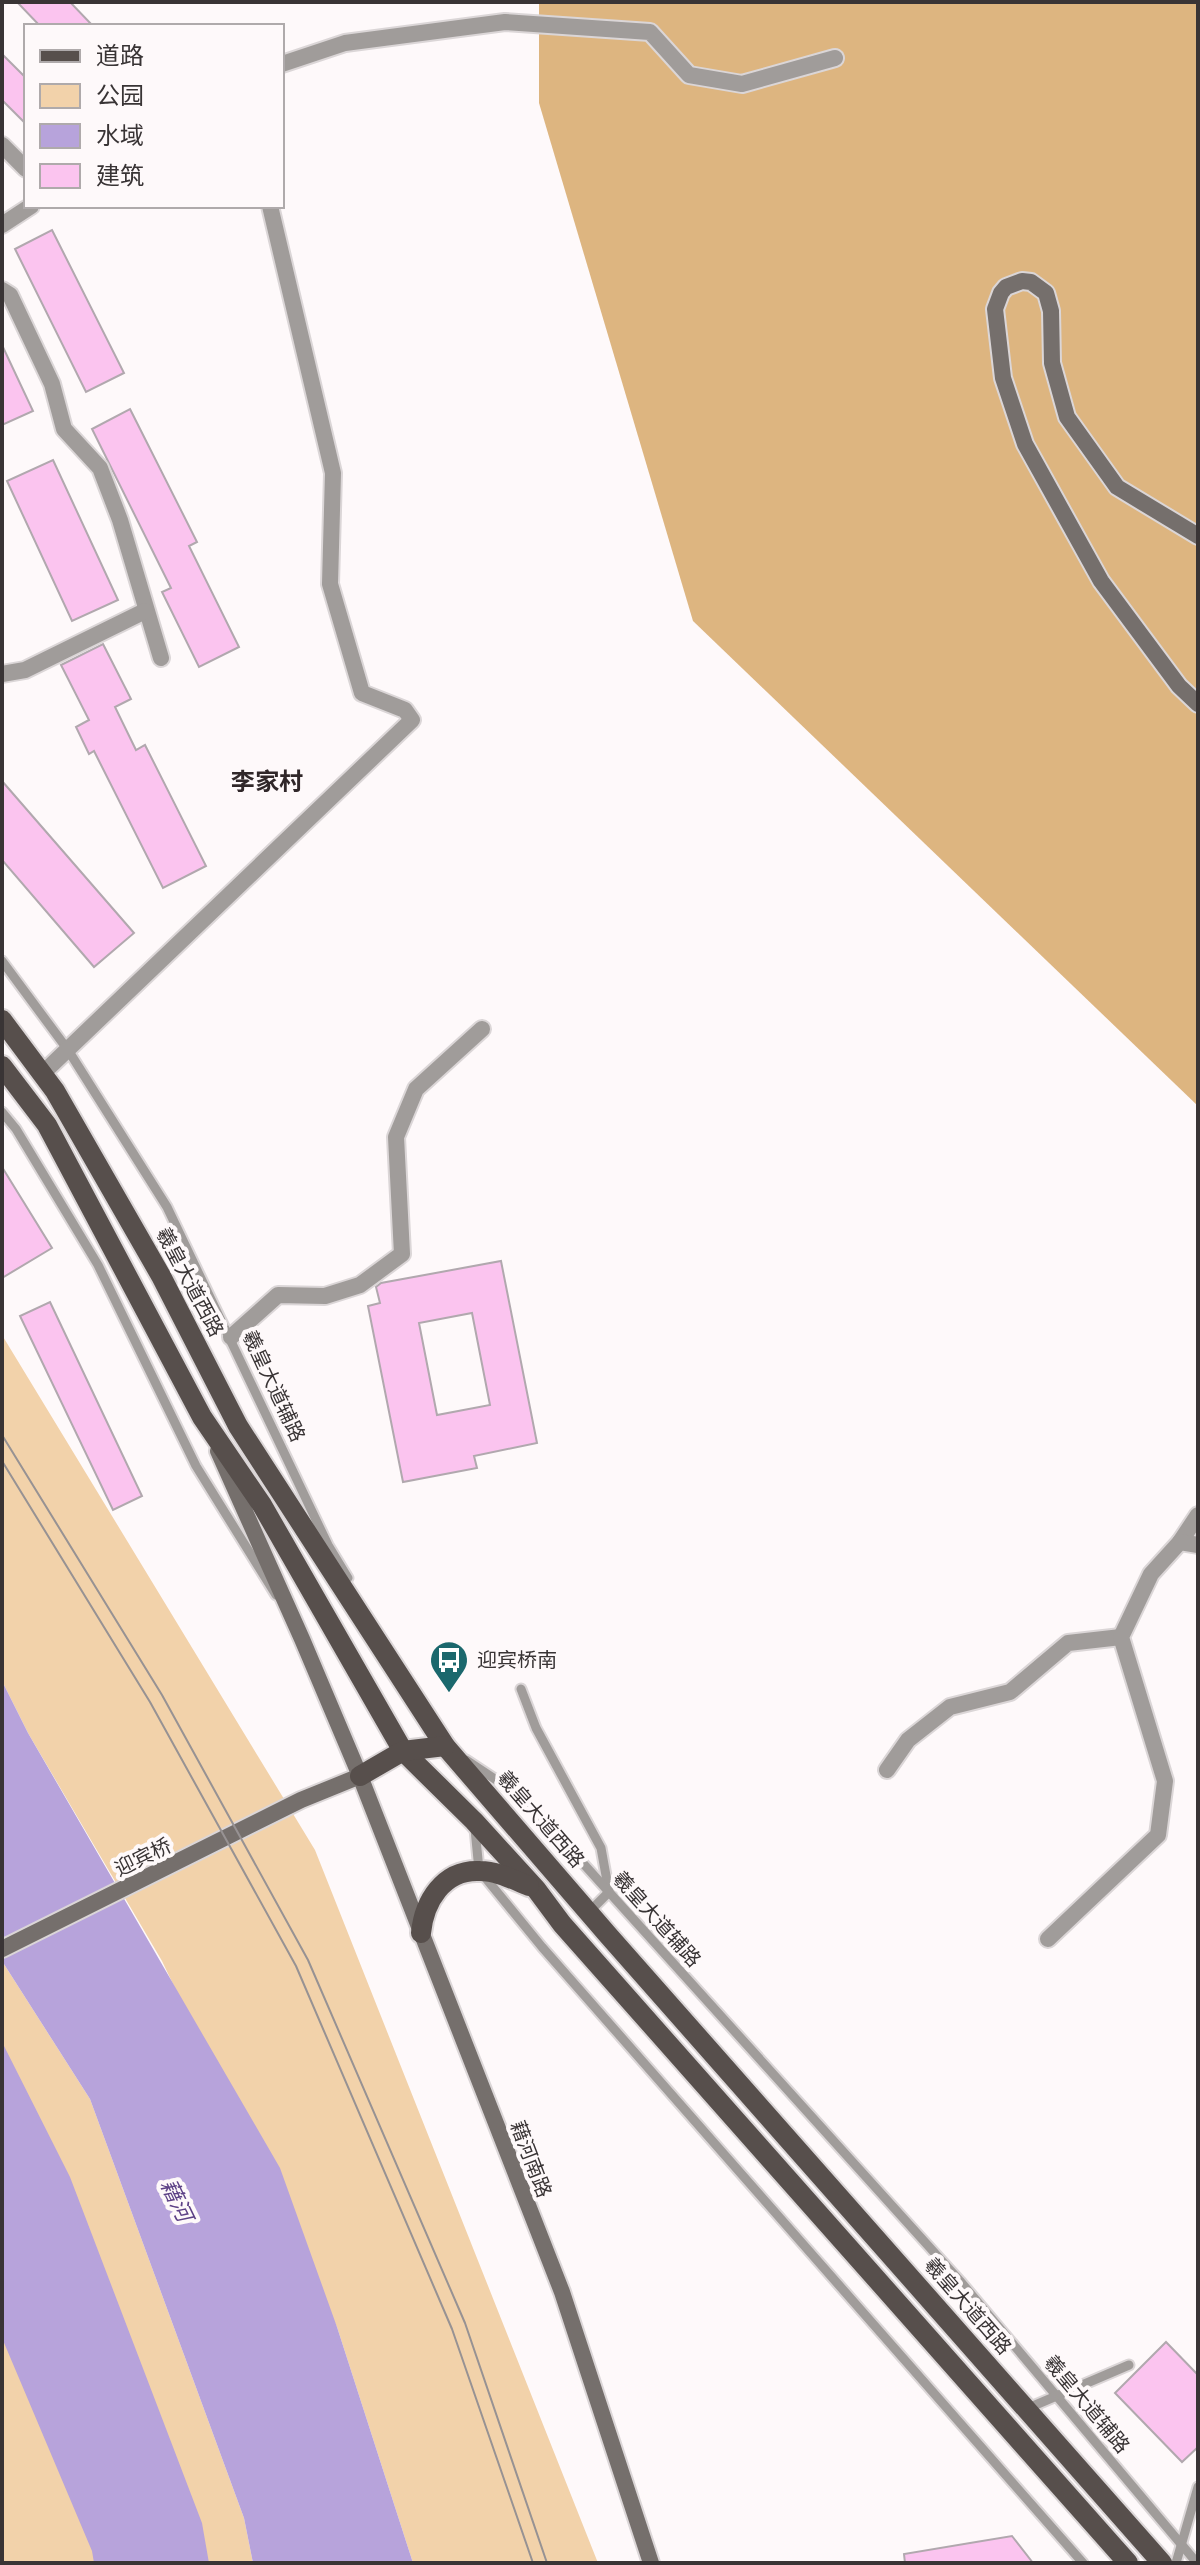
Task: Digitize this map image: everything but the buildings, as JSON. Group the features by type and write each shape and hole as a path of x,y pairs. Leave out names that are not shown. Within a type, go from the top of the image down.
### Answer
{"main road":[{"path":"1198,536 1117,487 1067,417 1052,363 1051,311 1046,293 1031,282 1022,281 1006,287 995,309 1003,378 1025,444 1101,581 1179,686 1198,704"},
{"name":"羲皇大道西路","path":"2,1020 55,1091 161,1276 238,1426 445,1746 1162,2563"},
{"path":"2,1066 47,1125 202,1417 262,1505 403,1751 474,1821 536,1889 572,1936 1128,2563"},
{"name":"藉河南路","path":"202,1417 360,1776 562,2292 651,2563"},
{"path":"360,1776 403,1751 445,1746"},
{"name":"迎宾桥","path":"2,1949 301,1800 360,1776"},
{"path":"421,1933 423,1914 431,1897 444,1883 460,1874 479,1870 503,1875 536,1889"}],"street":[{"path":"284,63 345,43 505,22 650,32 689,75 742,84 835,58"},
{"path":"2,145 24,167"},
{"path":"2,225 28,208"},
{"path":"42,1074 412,720 405,710 362,693 330,584 333,473 270,208"},
{"path":"2,290 10,295 52,384 64,429 100,468 120,520 161,658"},
{"path":"2,674 25,670 145,611"},
{"path":"231,1337 278,1295 325,1296 360,1285 402,1254 396,1137 416,1089 482,1029"},
{"path":"1048,1939 1158,1835 1165,1781 1121,1637 1151,1574 1180,1542 1198,1515"},
{"path":"1180,1542 1198,1545"},
{"path":"887,1770 908,1740 950,1707 1010,1692 1068,1643 1121,1637"}],"lane":[{"name":"羲皇大道辅路","path":"2,961 68,1050 167,1207 328,1545 445,1746 525,1799 960,2281 1197,2563"},
{"path":"2,1112 16,1129 98,1265 196,1466 302,1639"},
{"path":"521,1689 536,1728 601,1848 609,1892 589,1912"},
{"path":"474,1821 479,1870 542,1947 1083,2563"},
{"path":"1026,2409 1129,2365"},
{"path":"1176,2563 1198,2487"}],"green space":[{"path":"2,1335 315,1850 598,2563 413,2563 337,2327 162,1961 28,1733 2,1681"},
{"path":"2,1961 90,2099 244,2518 253,2563 2,2563"}],"shaded area":[{"path":"539,2 1198,2 1198,1106 693,621 539,103"}],"water":[{"name":"藉河","path":"2,1681 28,1733 280,2168 337,2327 413,2563 253,2563 244,2518 90,2099 2,1961"},
{"path":"2,2042 70,2177 202,2523 209,2563 94,2563 92,2551 2,2338"}],"tram line":[{"path":"2,1435 162,1695 308,1960 465,2323 547,2563"},
{"path":"2,1461 150,1702 296,1966 452,2329 533,2563"}],"place":[{"name":"迎宾桥南","path":"449,1694"}],"district":[{"name":"李家村","path":"267,782"}]}
